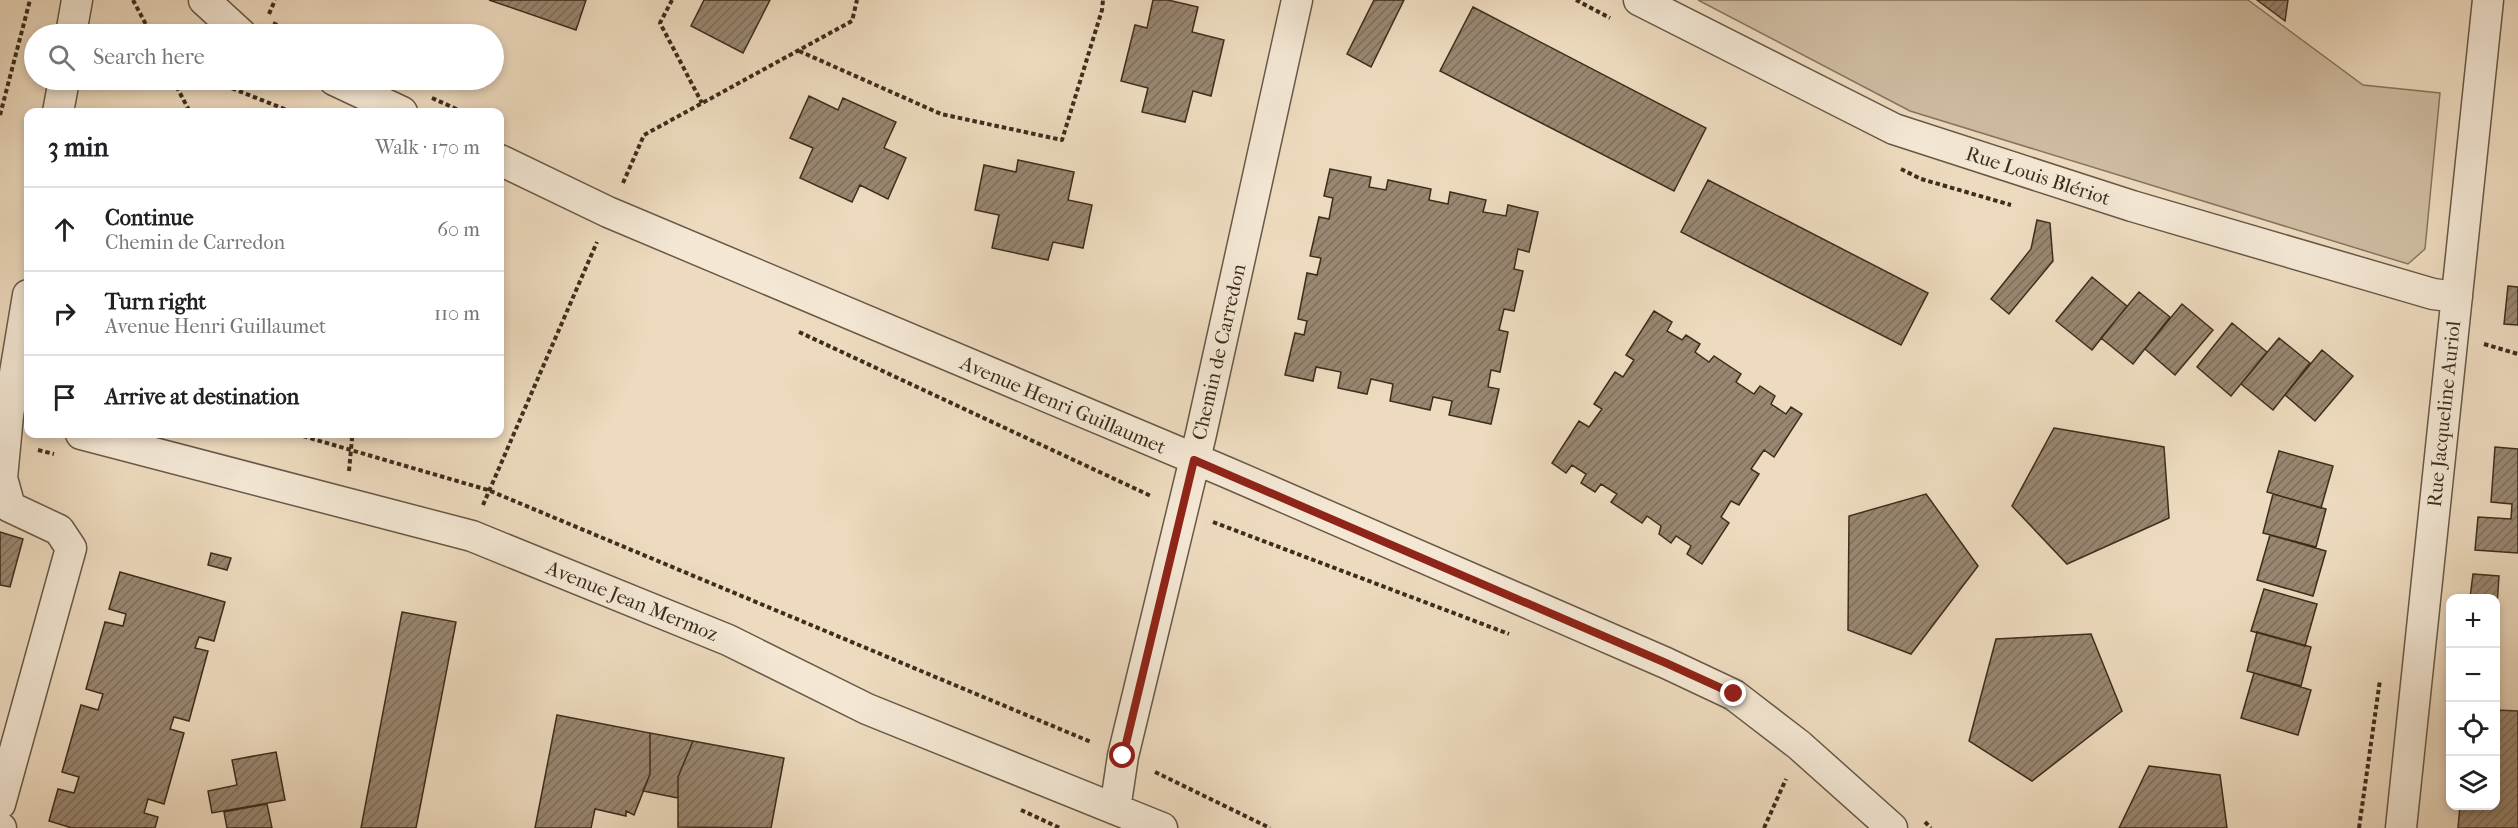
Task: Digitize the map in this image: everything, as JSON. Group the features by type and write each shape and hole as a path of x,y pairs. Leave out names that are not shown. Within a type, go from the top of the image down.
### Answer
{"street":[{"path":"73,24 77,0"},
{"path":"204,0 248,24"},
{"name":"Chemin de Carredon","path":"1114,809 1123,756 1183,511 1297,0"},
{"name":"Rue Louis Blériot","path":"1639,0 1894,129 2132,206 2433,294 2457,297"},
{"name":"Rue Jacqueline Auriol","path":"2401,828 2488,0"},
{"path":"59,108 62,90"},
{"path":"355,90 394,108"},
{"name":"Avenue Henri Guillaumet","path":"504,161 615,200 1194,460 1734,694 1799,745 1892,828"},
{"path":"0,804 71,548 59,530 10,507 2,478 24,325"},
{"name":"Avenue Jean Mermoz","path":"96,438 471,537 728,640 867,709 1162,828"}],"path":[{"path":"0,115 30,0"},
{"path":"133,0 146,24"},
{"path":"256,24 275,0"},
{"path":"672,0 660,23 702,104"},
{"path":"471,537 488,490 644,135 852,21 857,0"},
{"path":"798,51 941,114 1062,140 1102,10 1103,0"},
{"path":"178,90 188,108"},
{"path":"237,90 282,108"},
{"path":"793,329 1183,511 1516,637"},
{"path":"11,422 24,431"},
{"path":"35,438 62,456"},
{"path":"310,438 488,490 1123,756 1270,828"},
{"path":"1764,828 1799,745"},
{"path":"1777,773 1794,788"},
{"path":"1020,810 1060,828"}],"shaded area":[{"path":"1698,0 2248,0 2363,85 2440,93 2425,249 2408,264 1910,111"}],"building":[{"path":"489,0 586,0 576,30"},
{"path":"704,0 770,0 743,53 691,26"},
{"path":"1153,0 1168,0 1198,7 1192,32 1224,40 1211,96 1193,91 1185,122 1142,112 1148,88 1121,81 1135,25 1147,28"},
{"path":"1374,0 1404,0 1371,67 1347,54"},
{"path":"2257,0 2288,0 2285,21"},
{"path":"1473,7 1706,128 1674,191 1440,71"},
{"path":"809,96 838,110 843,98 896,122 884,148 906,158 888,199 860,185 852,202 800,178 813,148 790,138"},
{"path":"1018,160 1074,172 1068,200 1092,205 1083,248 1053,242 1048,260 992,248 999,215 975,210 984,165 1016,172"},
{"path":"1330,169 1371,177 1369,187 1386,190 1388,180 1431,189 1429,200 1448,204 1450,192 1486,200 1483,212 1506,216 1508,205 1538,212 1529,252 1518,249 1514,269 1523,271 1514,311 1504,309 1499,330 1508,332 1500,372 1491,370 1488,387 1499,389 1491,424 1449,415 1452,401 1433,397 1430,410 1390,401 1393,384 1371,379 1367,394 1338,388 1341,372 1316,367 1313,381 1285,375 1295,333 1304,335 1307,321 1298,319 1307,273 1317,275 1321,258 1310,256 1319,217 1329,219 1333,198 1324,196"},
{"path":"1708,180 1928,293 1901,345 1681,232"},
{"path":"2037,220 2050,223 2053,261 2009,314 1991,299 2031,249"},
{"path":"2092,277 2127,306 2092,350 2056,321"},
{"path":"2508,286 2518,287 2518,325 2504,324"},
{"path":"2139,292 2170,317 2133,364 2101,338"},
{"path":"2182,304 2213,330 2175,375 2145,349"},
{"path":"1654,311 1672,322 1667,331 1682,340 1686,335 1700,344 1695,352 1709,362 1714,356 1741,374 1736,382 1754,394 1760,386 1775,396 1771,404 1786,414 1791,407 1802,414 1774,457 1764,450 1751,469 1759,474 1739,505 1731,501 1721,517 1729,523 1702,564 1687,554 1691,546 1676,536 1671,543 1659,534 1661,526 1647,516 1642,523 1611,502 1617,494 1601,484 1595,492 1581,483 1586,474 1572,465 1566,473 1552,463 1579,421 1589,427 1602,409 1594,404 1615,372 1623,377 1634,360 1626,355"},
{"path":"2232,323 2267,352 2231,396 2197,367"},
{"path":"2279,338 2310,363 2273,410 2241,384"},
{"path":"2322,350 2353,376 2315,421 2285,395"},
{"path":"2054,428 2164,447 2169,518 2067,564 2012,506"},
{"path":"2495,447 2518,449 2518,553 2475,550 2478,517 2511,519 2512,504 2491,502"},
{"path":"2279,451 2333,466 2321,508 2267,492"},
{"path":"1926,494 1978,566 1911,654 1848,630 1849,516"},
{"path":"2273,494 2326,509 2316,547 2263,533"},
{"path":"0,532 23,539 10,587 0,585"},
{"path":"2270,535 2326,551 2313,596 2257,580"},
{"path":"211,553 231,558 227,570 208,565"},
{"path":"120,572 225,602 214,641 199,637 195,648 208,651 189,721 174,717 170,729 184,733 164,804 148,799 144,813 158,817 155,828 72,828 49,821 58,789 74,793 79,777 62,772 81,705 98,710 103,694 86,689 105,622 123,626 126,614 109,609"},
{"path":"2473,574 2499,576 2498,594 2470,594"},
{"path":"2264,589 2317,604 2305,646 2251,631"},
{"path":"402,612 456,622 416,828 361,828"},
{"path":"2257,632 2311,647 2301,686 2247,671"},
{"path":"2091,634 2122,711 2032,781 1969,741 1996,639"},
{"path":"2254,673 2311,690 2298,735 2241,718"},
{"path":"2500,710 2518,711 2518,828 2458,828 2460,810 2500,810"},
{"path":"557,715 650,733 650,774 634,815 626,811 626,816 595,809 591,828 535,828"},
{"path":"650,733 693,741 678,777 678,798 643,791 650,774"},
{"path":"693,741 784,758 771,828 678,827 678,777"},
{"path":"276,752 285,800 212,813 208,791 237,785 232,760"},
{"path":"2149,766 2220,775 2227,828 2119,828"},
{"path":"267,804 272,828 227,828 224,812"}],"route":[{"path":"1123,756 1194,460 1734,694"}]}
